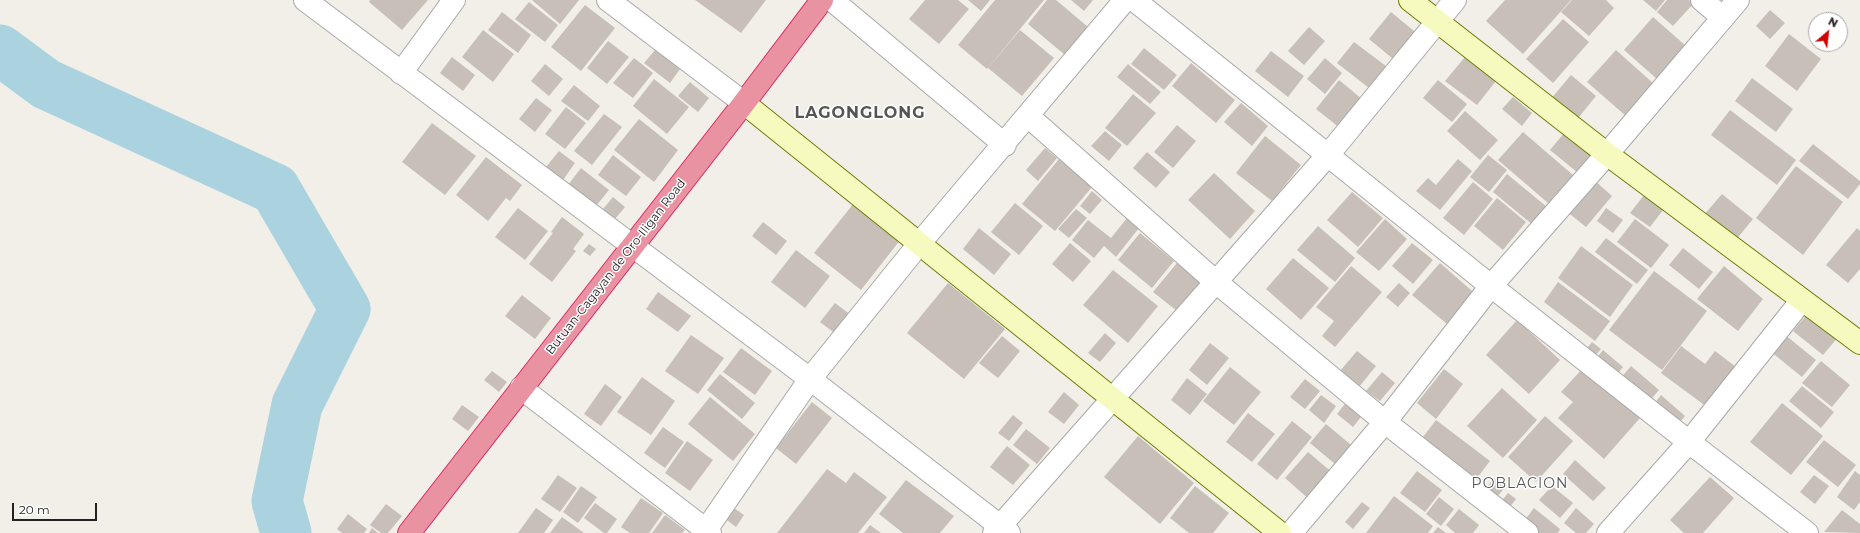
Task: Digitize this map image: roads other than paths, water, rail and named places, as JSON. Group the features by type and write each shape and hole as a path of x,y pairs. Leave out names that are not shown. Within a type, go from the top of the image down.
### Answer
{"highway":[{"name":"Butuan-Cagayan de Oro-Iligan Road","path":"409,533 744,103 822,0"}],"street":[{"path":"305,0 810,379 1001,531 1112,399 1328,156 1455,0"},
{"path":"401,72 454,0"},
{"path":"608,0 744,103 1280,533"},
{"path":"832,0 1005,145"},
{"path":"521,388 708,532 810,379 919,244 1005,145 1126,0"},
{"path":"1134,0 1491,286 1807,533"},
{"path":"1410,0 1607,154 1860,343"},
{"path":"1702,0 1723,18"},
{"path":"1291,533 1385,422 1491,286 1607,154 1738,0"},
{"path":"1028,116 1216,282 1385,422 1527,533"},
{"path":"1608,533 1689,442 1802,300"}],"waterway":[{"path":"0,50 46,84 275,189 345,309 297,405 277,501 286,533"}],"district":[{"name":"LAGONGLONG","path":"860,113"},
{"name":"POBLACION","path":"1520,484"}]}
